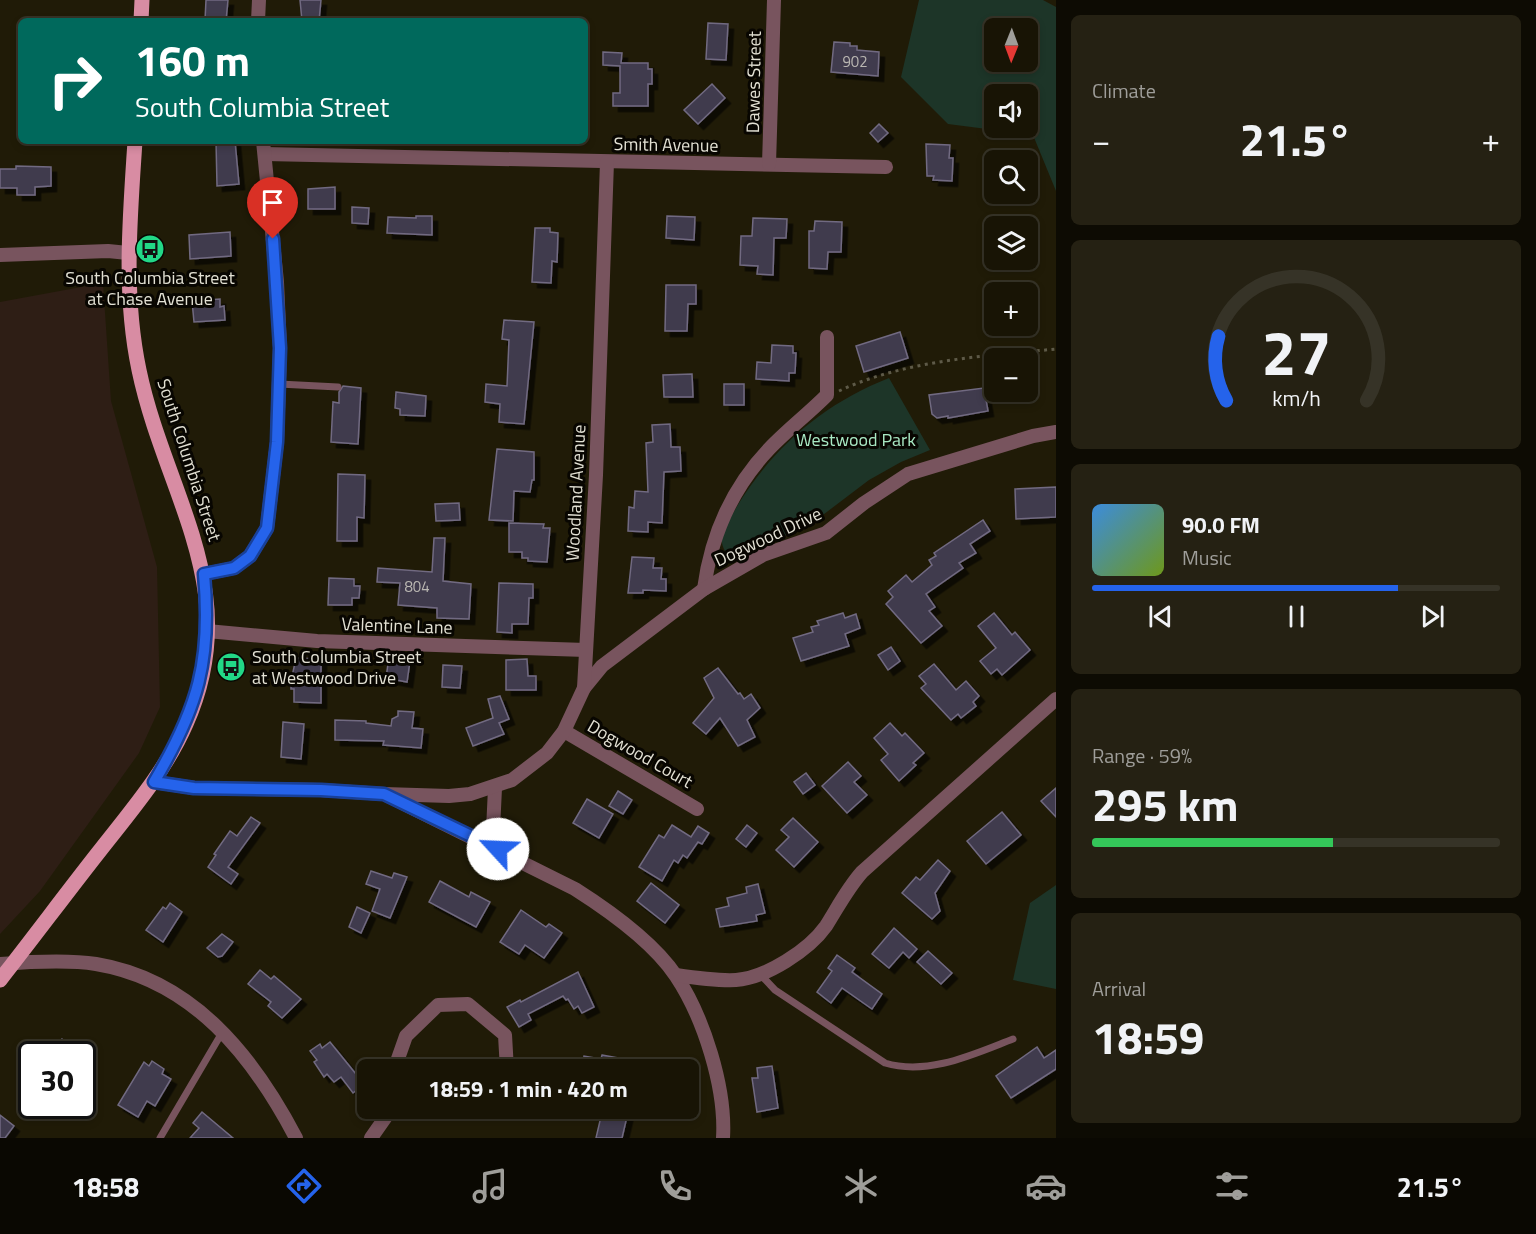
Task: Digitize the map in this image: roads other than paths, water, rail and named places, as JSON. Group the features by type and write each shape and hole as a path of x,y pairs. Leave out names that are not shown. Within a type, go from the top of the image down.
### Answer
{"main road":[{"path":"141,18 142,0"},
{"name":"South Columbia Street","path":"0,980 7,964 154,782 187,724 203,669 207,631 201,556 158,435 139,370 131,314 128,253 135,144"}],"street":[{"path":"258,18 259,0"},
{"name":"Dawes Street","path":"769,164 774,0"},
{"path":"204,574 234,568 250,556 267,528 276,452 279,384 277,282 264,147"},
{"name":"Smith Avenue","path":"264,147 607,162 886,167"},
{"name":"Woodland Avenue","path":"154,782 194,788 321,790 448,796 495,788 531,767 547,753 564,731 584,688 596,475 607,162"},
{"path":"0,255 108,251 128,253"},
{"path":"704,589 714,539 729,505 768,450 824,398 828,391 826,337"},
{"name":"Dogwood Drive","path":"584,688 602,666 704,589 763,555 826,533 864,503 908,474 1033,436 1056,432"},
{"name":"Valentine Lane","path":"207,631 329,641 586,650"},
{"path":"676,975 739,980 788,961 810,944 825,927 849,886 862,872 1056,699"},
{"name":"Dogwood Court","path":"564,731 697,809"},
{"path":"495,788 493,819 498,849"},
{"path":"384,794 575,889 604,908 659,956 676,975 692,1005 716,1074 724,1113 723,1138"},
{"path":"7,964 96,964 153,980 207,1016 244,1054 273,1095 296,1138"},
{"path":"398,1059 406,1036 438,1005 468,1004 505,1035 506,1059"},
{"path":"370,1138 384,1119"}],"lane":[{"path":"279,384 338,387"},
{"path":"759,973 775,990 885,1063 900,1067 952,1062 1013,1039"},
{"path":"160,1138 222,1031"}],"place":[{"name":"South Columbia Street at Chase Avenue","path":"150,249"},
{"name":"South Columbia Street at Westwood Drive","path":"231,667"}],"park label":[{"name":"Westwood Park","path":"856,440"}]}
